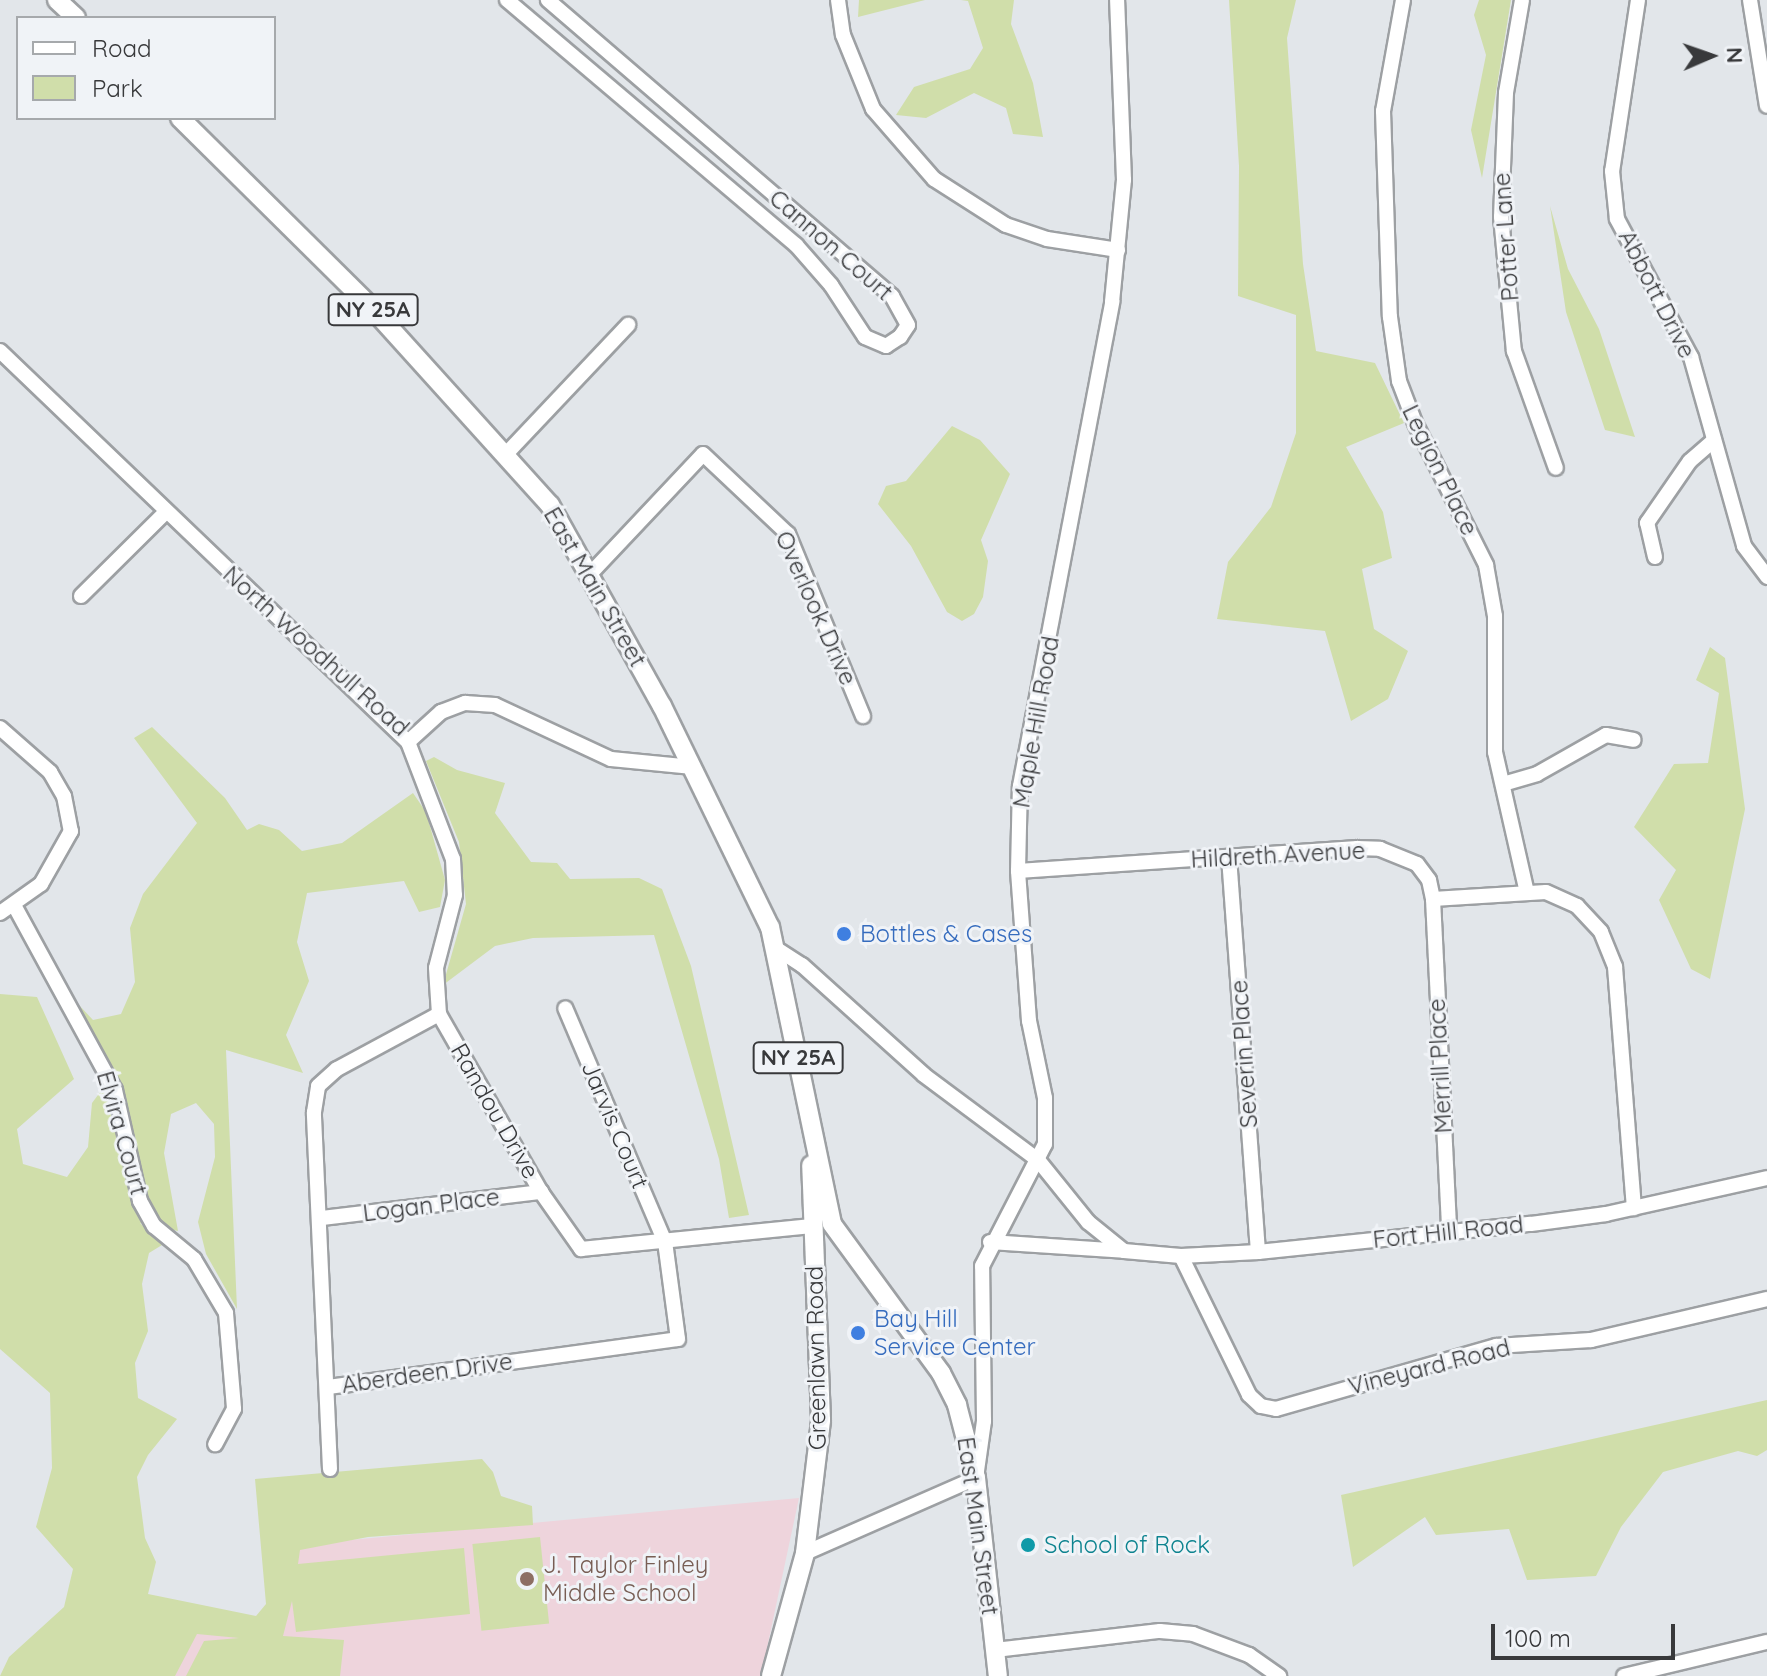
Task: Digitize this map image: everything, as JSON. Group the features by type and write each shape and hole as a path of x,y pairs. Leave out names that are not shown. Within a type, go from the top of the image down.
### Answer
{"main road":[{"path":"57,0 74,16"},
{"name":"East Main Street","path":"182,120 370,306 550,505 591,573 693,767 762,906 777,949 832,1224 941,1373 957,1405 976,1478 998,1676"},
{"name":"East Main Street","path":"810,1122 812,1226"},
{"path":"812,1226 832,1224"},
{"name":"Greenlawn Road","path":"771,1676 805,1553 821,1420 812,1226"}],"street":[{"name":"Cannon Court","path":"507,0 575,54 805,255 865,337 886,346 900,337 908,325 892,296 765,190 548,0"},
{"path":"838,0 843,35 873,109 934,179 1006,225 1047,239 1118,250"},
{"name":"Maple Hill Road","path":"976,1478 984,1421 978,1287 990,1242 1038,1160 1047,1130 1029,1021 1018,871 1020,786 1118,250 1124,180 1117,0"},
{"name":"Legion Place","path":"1403,0 1383,111 1390,317 1399,381 1415,423 1486,565 1495,616 1493,708 1503,784 1526,889"},
{"name":"Potter Lane","path":"1522,0 1506,93 1501,217 1514,351 1556,468"},
{"name":"Abbott Drive","path":"1638,0 1613,195 1617,219 1691,357 1744,546 1767,577"},
{"path":"1750,0 1767,106"},
{"path":"575,54 589,35"},
{"path":"751,207 765,190"},
{"path":"506,454 628,325"},
{"name":"North Woodhull Road","path":"0,351 408,742 441,712 465,703 495,705 611,759 693,767"},
{"path":"1655,557 1647,523 1690,461 1714,440"},
{"name":"Overlook Drive","path":"591,573 703,454 788,534 863,716"},
{"path":"81,596 166,512"},
{"path":"0,728 50,772 64,796 71,831 41,884 0,913"},
{"path":"1503,784 1537,774 1606,735 1634,740"},
{"name":"Randou Drive","path":"408,742 453,859 455,895 436,968 439,1014 541,1192 581,1249 812,1226"},
{"name":"Hildreth Avenue","path":"1018,871 1380,849 1417,864 1429,880 1433,899"},
{"name":"Severin Place","path":"1229,857 1258,1252"},
{"path":"1433,899 1526,889 1577,906 1610,948 1634,1208"},
{"name":"Merrill Place","path":"1433,899 1449,1232"},
{"name":"Elvira Court","path":"14,905 115,1090 140,1201 154,1226 194,1259 226,1313 234,1409 215,1444"},
{"path":"777,949 802,965 924,1075 1038,1160 1088,1222 1124,1251"},
{"name":"Jarvis Court","path":"565,1008 665,1242"},
{"name":"Aberdeen Drive","path":"439,1014 337,1069 318,1086 314,1112 322,1218 328,1387 678,1339 665,1242"},
{"name":"Fort Hill Road","path":"990,1242 1181,1256 1258,1252 1634,1208 1767,1178"},
{"name":"Logan Place","path":"322,1218 541,1192"},
{"name":"Vineyard Road","path":"1181,1256 1249,1395 1261,1406 1276,1409 1496,1346 1591,1340 1767,1299"},
{"path":"328,1387 330,1469"},
{"path":"805,1553 976,1478"},
{"path":"995,1650 1160,1631 1193,1634 1249,1655 1279,1676"},
{"path":"1624,1676 1767,1642"}],"shaded area":[{"name":"J. Taylor Finley Middle School","path":"799,1498 761,1676 112,1676 156,1609 275,1629 265,1548"}],"green space":[{"path":"859,0 925,0 858,17"},
{"path":"961,0 1014,0 1011,24 1033,83 1043,137 1013,134 1006,108 974,93 926,118 896,115 914,87 970,69 983,48 968,1"},
{"path":"1229,0 1296,0 1287,38 1303,264 1316,351 1375,363 1404,423 1346,447 1383,512 1392,558 1362,569 1374,629 1408,651 1388,699 1351,721 1325,631 1217,619 1228,562 1271,507 1296,433 1296,315 1238,296 1239,166"},
{"path":"1479,0 1511,0 1482,178 1471,130 1486,55 1474,15"},
{"path":"1550,206 1568,269 1599,329 1635,437 1605,430 1566,312"},
{"path":"952,426 980,440 1010,474 981,540 988,561 983,597 974,614 962,621 947,612 911,546 878,504 886,486 906,481"},
{"path":"1710,647 1725,658 1745,809 1710,979 1691,969 1659,900 1676,870 1634,827 1674,764 1708,763 1719,693 1696,680"},
{"path":"152,727 225,798 247,830 259,824 279,830 302,851 342,843 413,793 426,812 445,880 440,907 419,912 404,881 307,893 297,942 309,981 286,1035 303,1073 226,1050 237,1309 206,1254 198,1222 215,1157 214,1124 196,1103 171,1114 164,1153 178,1231 140,1223 162,1245 149,1253 142,1284 148,1331 135,1363 138,1398 177,1419 148,1455 137,1477 145,1538 156,1562 148,1594 256,1616 266,1604 255,1479 482,1459 493,1472 501,1496 532,1506 533,1525 368,1537 300,1550 298,1564 464,1548 470,1614 296,1632 292,1601 283,1636 344,1640 340,1676 186,1676 204,1641 239,1638 197,1634 175,1676 0,1676 9,1657 64,1607 73,1569 36,1527 52,1468 50,1393 0,1349 0,994 37,997 74,1079 17,1129 23,1164 67,1177 88,1147 92,1103 104,1087 47,971 93,1020 121,1014 135,982 130,928 143,894 197,823 134,738"},
{"path":"434,757 457,770 505,783 495,813 531,862 557,863 570,879 639,878 662,889 691,966 749,1215 729,1218 719,1159 654,935 533,938 495,946 443,985 466,904 459,842 426,761"},
{"path":"1767,1400 1767,1450 1757,1456 1738,1451 1663,1472 1621,1527 1596,1576 1527,1580 1509,1529 1436,1535 1425,1517 1353,1567 1341,1495"},
{"path":"540,1537 549,1624 481,1631 472,1544"}],"place":[{"name":"Bottles & Cases","path":"844,934"},
{"name":"Bay Hill Service Center","path":"858,1333"},
{"name":"School of Rock","path":"1028,1545"},
{"name":"J. Taylor Finley Middle School","path":"527,1579"}]}
